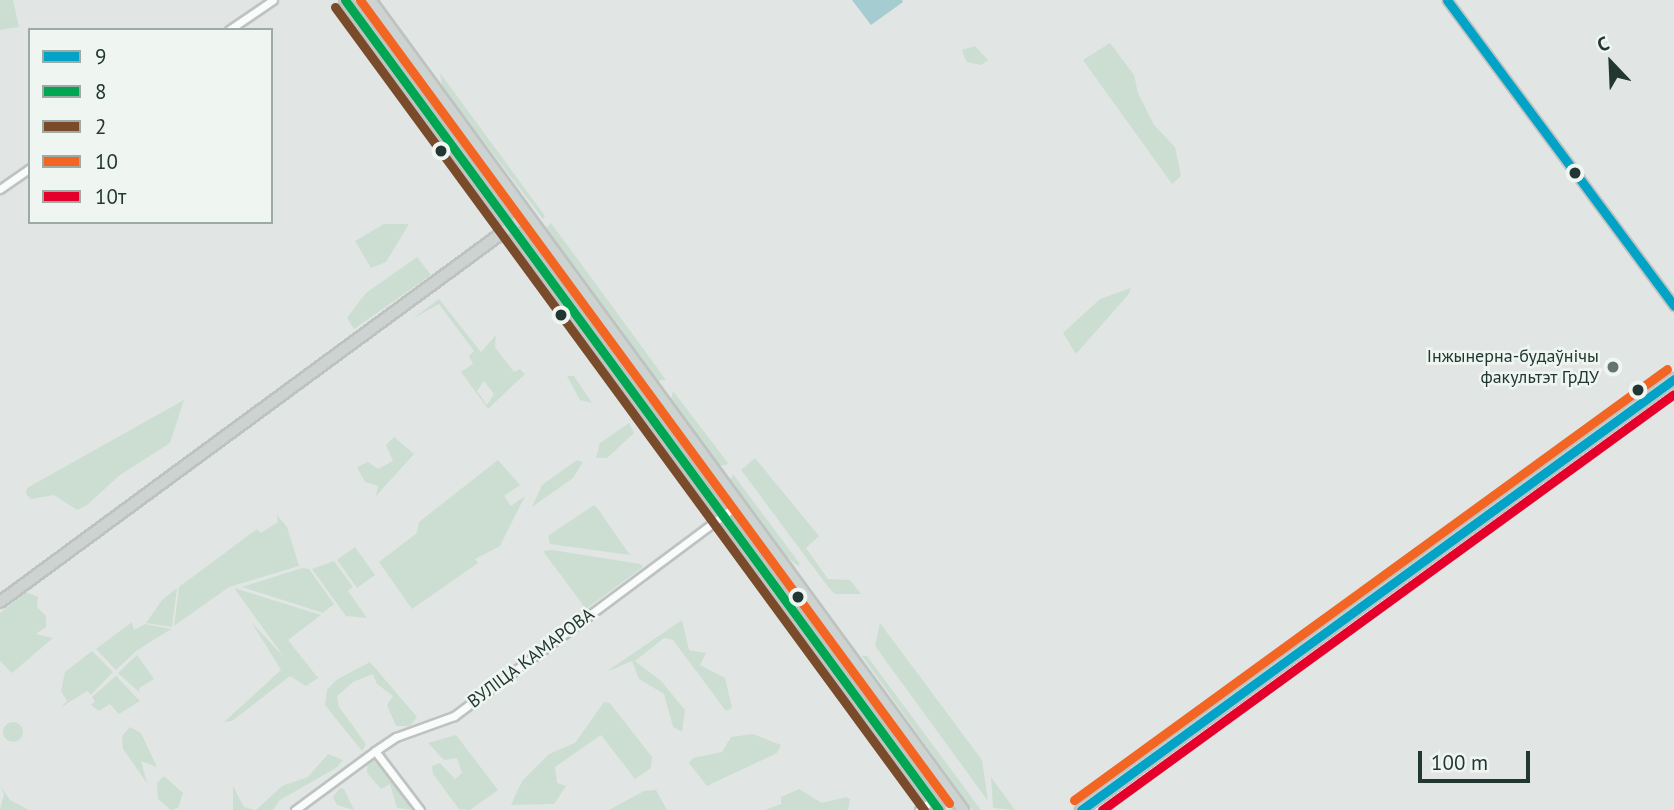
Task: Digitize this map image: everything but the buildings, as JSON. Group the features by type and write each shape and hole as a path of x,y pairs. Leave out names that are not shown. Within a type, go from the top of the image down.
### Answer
{"main road":[{"path":"345,0 939,810"},
{"path":"370,0 525,216 962,810"},
{"path":"0,602 525,216"},
{"path":"1081,810 1674,379"}],"street":[{"path":"232,28 273,0"},
{"path":"1447,0 1674,306"},
{"path":"0,189 28,170"},
{"name":"ВУЛІЦА КАМАРОВА","path":"295,810 396,737 454,716 737,505"},
{"path":"376,751 420,810"},
{"path":"919,810 932,800"}],"green space":[{"path":"0,0 13,0 19,27 0,30"},
{"path":"354,0 359,0 510,211"},
{"path":"1110,43 1134,75 1138,93 1154,125 1175,147 1181,176 1172,184 1083,60"},
{"path":"975,46 988,60 981,65 967,62 962,50"},
{"path":"440,73 545,216 543,219 442,87"},
{"path":"551,223 666,380 656,381 545,229"},
{"path":"384,224 409,224 386,262 371,268 355,241"},
{"path":"532,235 726,499 725,502 528,238"},
{"path":"417,257 431,275 354,329 347,318 366,293"},
{"path":"1131,288 1128,295 1076,354 1063,333 1100,299"},
{"path":"439,299 481,352 496,335 495,347 514,372 520,369 525,374 488,409 461,372 473,364 469,356 474,351 439,304 412,319","holes":["484,381 494,394 487,405 477,391"]},
{"path":"579,341 590,349 631,406 628,408"},
{"path":"567,376 574,376 592,403 580,400"},
{"path":"673,391 728,463 726,465 718,466 671,401"},
{"path":"184,400 170,443 120,475 87,505 77,510 54,495 31,499 26,494 27,488"},
{"path":"641,417 666,452 666,462 636,420"},
{"path":"629,423 634,433 607,458 596,458 600,443"},
{"path":"394,437 414,454 376,496 378,486 365,482 357,467 368,462 378,469 393,461 386,445"},
{"path":"755,458 819,536 806,548 828,579 850,580 861,594 835,594 829,588 741,470"},
{"path":"498,460 520,485 504,496 511,506 525,496 500,546 475,559 478,563 412,609 379,562 417,533 419,522"},
{"path":"577,460 583,462 573,478 532,507 542,485"},
{"path":"733,474 800,564 798,566 782,553 730,481"},
{"path":"594,505 630,555 550,544 548,536"},
{"path":"277,515 287,527 299,566 229,587 174,626 179,587 257,529 261,533 278,522"},
{"path":"747,525 957,810 950,810 743,528"},
{"path":"722,527 757,574 755,580 717,528"},
{"path":"355,547 375,575 357,588 337,560"},
{"path":"552,550 640,564 643,567 586,609 543,551"},
{"path":"334,561 353,587 348,591 367,618 346,616 312,569"},
{"path":"302,568 309,569 334,604 323,613 242,587"},
{"path":"177,588 172,627 146,623 162,600"},
{"path":"234,588 321,615 288,640 318,678 306,686 290,676 232,721 224,722 281,670 252,623 284,657"},
{"path":"26,592 38,597 37,607 46,616 46,627 36,634 53,638 12,673 0,661 0,613"},
{"path":"682,620 689,650 706,653 700,665 725,678 732,708 726,711 673,640 664,638 635,661 661,681 685,710 682,732 673,727 664,694 639,679 632,661 606,672"},
{"path":"132,622 134,630 145,624 171,629 136,651 116,670 96,649"},
{"path":"880,623 982,760 988,801 875,646"},
{"path":"92,651 113,672 91,695 87,691 60,708 67,701 61,691 65,672"},
{"path":"137,655 154,679 139,688 140,693 118,673"},
{"path":"862,656 867,656 981,810 972,810"},
{"path":"370,662 417,717 410,726 396,726 387,705 393,696 377,684 373,674 353,682 337,696 339,707 366,744 362,751 325,705 327,690 336,680"},
{"path":"116,676 140,701 119,714 110,704 99,711 91,705 95,701 92,697"},
{"path":"604,702 610,703 652,757 651,768 635,779 601,735 555,767 557,783 566,786 554,804 511,805 522,781 549,754 575,743"},
{"path":"13,722 20,725 23,732 20,739 13,742 6,739 3,732 6,725"},
{"path":"130,727 141,733 157,767 141,761 147,783 123,749 122,736"},
{"path":"753,734 781,745 777,753 707,786 689,763 693,758 722,752 731,737"},
{"path":"456,735 498,790 470,810 459,809 433,774 432,766 440,763 455,779 462,773 457,758 444,760 428,743"},
{"path":"328,754 343,760 336,768 280,800 273,810 256,810 282,786 308,777"},
{"path":"368,758 383,763 416,810 397,808 390,784 381,789 367,773"},
{"path":"164,776 183,793 178,808 171,810 158,799 157,783"},
{"path":"991,777 1015,810 993,808"},
{"path":"0,785 10,800 29,810 0,810 4,794"},
{"path":"233,786 244,807 255,810 233,810"},
{"path":"340,788 344,789 354,810 337,805 333,797"},
{"path":"799,789 822,803 846,797 850,799 848,810 765,810 781,804 781,797"},
{"path":"656,790 667,810 609,810 644,791"}],"water":[{"path":"852,0 902,0 903,2 871,25"}],"transit line":[{"name":"8","path":"345,0 939,810"},
{"name":"10","path":"360,0 949,803"},
{"name":"9","path":"1447,0 1674,306"},
{"name":"2","path":"335,7 924,810"},
{"name":"10","path":"1074,800 1667,369"},
{"name":"9","path":"1081,810 1674,379"},
{"name":"10т","path":"1102,810 1674,394"}],"place":[{"name":"Інжынерна-будаўнічы факультэт ГрДУ","path":"1613,367"}]}
